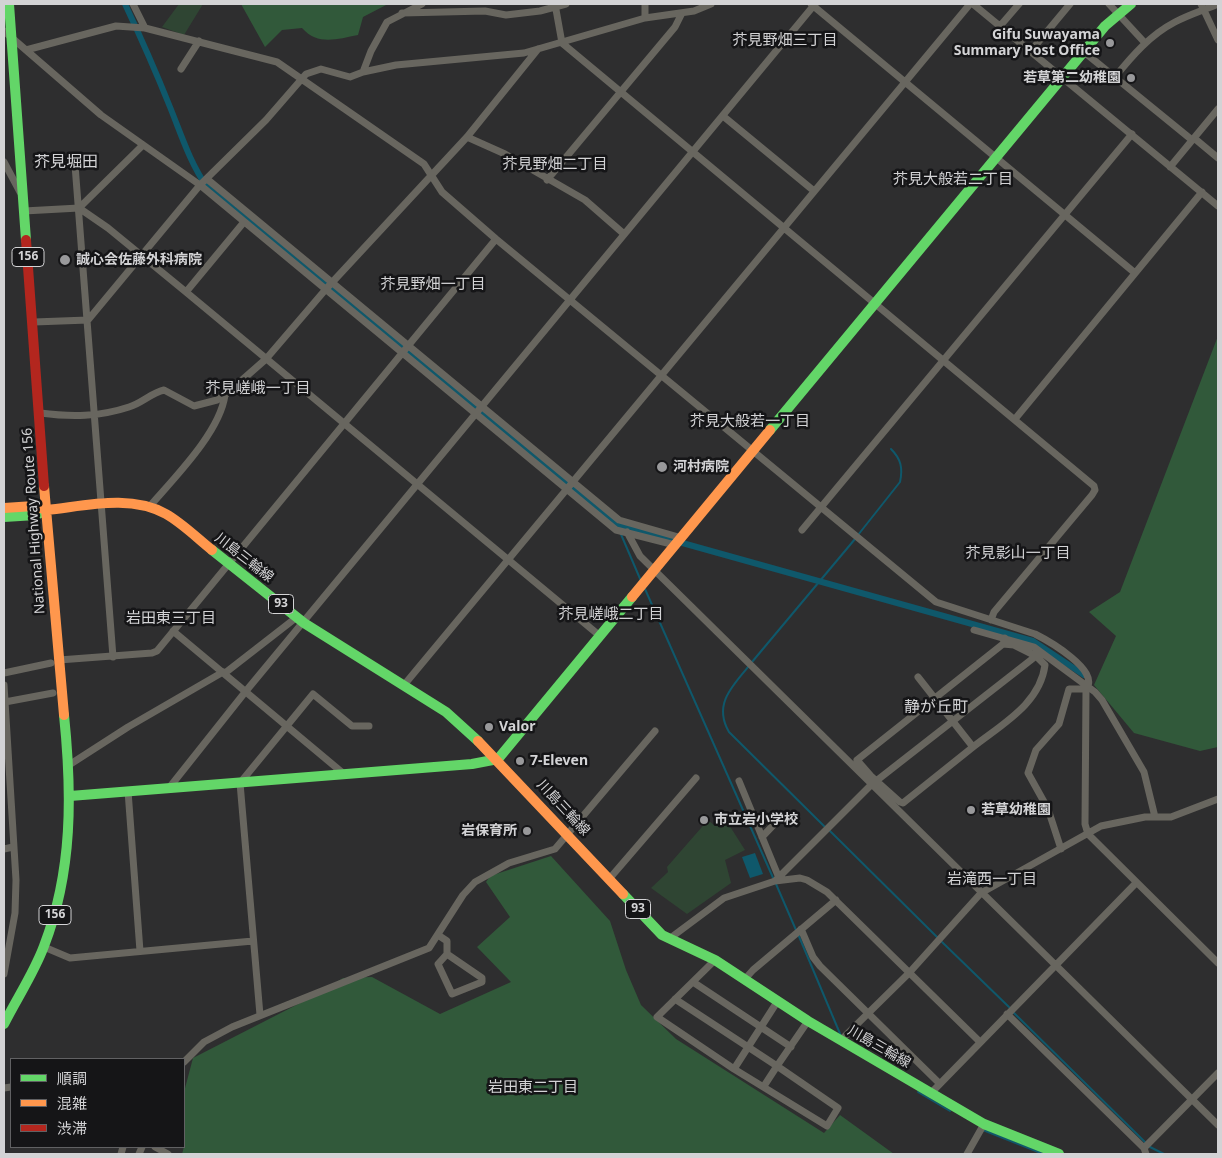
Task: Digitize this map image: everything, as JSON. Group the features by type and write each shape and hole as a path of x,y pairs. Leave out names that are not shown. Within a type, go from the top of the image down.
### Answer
{"main road":[{"name":"National Highway Route 156","path":"4,1024 44,948 59,901 68,838 70,796 69,765 55,662 34,322 8,34 9,4"},
{"path":"70,796 472,764 498,759 1084,52 1118,14 1131,4"},
{"name":"川島三輪線","path":"47,510 102,503 128,502 150,506 166,514 300,620 465,727 569,834 649,923 669,938 715,960 808,1022 984,1124 1059,1154"},
{"path":"4,508 34,506 47,510"},
{"path":"4,517 36,515 47,510"}],"street":[{"path":"133,4 145,28"},
{"path":"364,72 371,51 387,22 422,4"},
{"path":"402,13 485,11 506,14 566,4"},
{"path":"645,4 645,18"},
{"path":"34,322 88,320 200,185 266,120 302,79 314,70 321,69 350,77 364,72 412,63 538,49 645,18 682,13 708,4"},
{"path":"169,788 300,620 417,485 692,151 723,116 813,4 1135,274"},
{"path":"404,686 970,4"},
{"path":"974,4 1218,206"},
{"path":"1000,26 1019,4"},
{"path":"1030,52 1070,4"},
{"path":"1109,4 1145,43"},
{"path":"1115,77 1145,43 1175,22 1202,7 1218,4"},
{"path":"556,5 562,43 1086,477 1096,490 994,612 991,620"},
{"path":"1202,7 1218,40"},
{"path":"547,180 675,27 682,13"},
{"path":"26,50 116,26 145,28 277,62 424,164 442,192 496,239 936,602 1035,634 1050,642 1083,668 1089,676 1087,688 1085,824 1088,834 1136,883 1217,959"},
{"path":"8,34 101,115 200,185 616,530 678,542"},
{"path":"181,69 199,41"},
{"path":"40,413 76,417 96,416 131,407 156,392 164,390 194,406 217,400 225,395 266,359 326,289 432,176 467,137 538,49"},
{"path":"1084,52 1218,158"},
{"path":"1170,167 1217,112"},
{"path":"723,116 814,191"},
{"path":"802,530 1132,134"},
{"path":"467,137 505,154 547,180 585,200 624,234"},
{"path":"24,212 79,208 143,145"},
{"path":"4,162 23,196"},
{"path":"75,165 96,416 113,656"},
{"path":"206,179 262,223 619,520 678,542"},
{"path":"1015,418 1202,192"},
{"path":"79,208 141,255 600,636"},
{"path":"186,292 244,222"},
{"path":"256,231 262,223"},
{"path":"4,673 55,662 157,651 496,239"},
{"path":"150,506 215,427 223,408 225,395"},
{"path":"627,532 640,556 1218,1125"},
{"path":"69,765 128,727 224,672 300,620"},
{"path":"974,630 1004,641 1014,645 1036,656 1045,665 1044,676 1029,703 904,803 900,802 878,780 871,776 857,760 1004,641"},
{"path":"173,631 344,774"},
{"path":"1004,641 1034,647 1102,700 1144,772 1155,817"},
{"path":"777,879 871,785 1036,656"},
{"path":"918,677 973,747"},
{"path":"4,685 7,804 16,880 15,913 4,974"},
{"path":"1061,849 1048,808 1028,773 1036,750 1059,724 1069,688 1087,688"},
{"path":"5,702 54,693"},
{"path":"260,1015 240,783 313,694 352,726 369,726"},
{"path":"185,1061 204,1042 260,1015 429,948 463,895 481,877 510,863 555,849 655,731"},
{"path":"610,878 696,778"},
{"path":"739,781 777,879"},
{"path":"128,791 140,951"},
{"path":"841,1040 909,974 981,893 1101,826 1155,817 1171,817 1218,799"},
{"path":"762,837 783,815"},
{"path":"4,849 13,847"},
{"path":"669,938 724,898 777,879 800,878 807,880 836,900 980,1042"},
{"path":"931,1093 1136,883"},
{"path":"745,979 836,900"},
{"path":"801,929 813,957 939,1084"},
{"path":"438,935 448,941 447,954 438,964 452,994 482,982 482,978 447,954"},
{"path":"44,948 70,958 253,941"},
{"path":"675,999 778,1066 838,1108 827,1126 657,1017 675,999 693,982 715,960"},
{"path":"693,982 791,1047"},
{"path":"734,1068 777,1002"},
{"path":"1010,1011 1147,1148 1218,1073"},
{"path":"764,1086 808,1022"},
{"path":"967,1154 984,1124"},
{"path":"157,1148 168,1154"}],"green space":[{"path":"179,4 203,4 184,35 162,27"},
{"path":"241,4 388,4 363,17 358,35 328,40 308,34 302,28 282,30 265,47"},
{"path":"1218,336 1218,747 1200,751 1134,733 1094,685 1116,636 1089,612 1120,592"},
{"path":"724,817 745,850 725,860 731,883 687,914 651,888 668,872 667,867 708,820 715,826"},
{"path":"551,856 610,921 626,970 641,1005 676,1039 824,1133 840,1115 894,1154 182,1154 185,1148 185,1088 193,1058 308,999 343,978 372,977 440,1014 511,982 477,947 510,917 486,882 490,876"}],"water":[{"path":"755,853 763,874 750,878 742,857"}],"waterway":[{"path":"125,4 191,158 207,187 618,525 1033,641 1084,675"},
{"path":"858,535 900,482 900,464 897,456 891,449"},
{"path":"620,532 641,581"},
{"path":"752,662 855,539"},
{"path":"645,589 774,880"},
{"path":"749,666 736,681 724,705 723,713 729,732 826,828"},
{"path":"830,831 938,938"},
{"path":"776,884 796,930"},
{"path":"798,934 841,1036"},
{"path":"942,942 1010,1008"},
{"path":"1013,1012 1150,1147 1164,1154"},
{"path":"918,1092 950,1111"},
{"path":"983,1130 1041,1153"}],"traffic: fast":[{"path":"9,4 26,240"},
{"path":"770,430 1105,26 1131,4"},
{"path":"4,517 36,515 47,510"},
{"path":"212,550 304,623 446,712 478,741"},
{"path":"70,796 472,764 498,759 632,597"},
{"path":"4,1024 40,956 54,918 60,889 65,861 69,803 64,715"},
{"path":"623,894 662,935 715,960 808,1021 984,1124 1059,1154"}],"traffic: slow":[{"path":"632,597 770,430"},
{"path":"44,486 64,715"},
{"path":"47,510 107,503 138,504 166,514 184,526 212,550"},
{"path":"4,508 34,506 47,510"},
{"path":"478,741 623,894"}],"traffic: jam":[{"path":"26,240 44,486"}],"place":[{"name":"Gifu Suwayama Summary Post Office","path":"1110,43"},
{"name":"若草第二幼稚園","path":"1131,78"},
{"name":"誠心会佐藤外科病院","path":"65,260"},
{"name":"河村病院","path":"662,467"},
{"name":"Valor","path":"489,727"},
{"name":"7-Eleven","path":"520,761"},
{"name":"若草幼稚園","path":"971,810"},
{"name":"市立岩小学校","path":"704,820"},
{"name":"岩保育所","path":"527,831"}],"district":[{"name":"芥見野畑三丁目","path":"785,41"},
{"name":"芥見堀田","path":"66,162"},
{"name":"芥見野畑二丁目","path":"555,165"},
{"name":"芥見大般若二丁目","path":"953,180"},
{"name":"芥見野畑一丁目","path":"433,285"},
{"name":"芥見嵯峨一丁目","path":"258,389"},
{"name":"芥見大般若一丁目","path":"750,422"},
{"name":"芥見影山一丁目","path":"1018,554"},
{"name":"芥見嵯峨二丁目","path":"611,615"},
{"name":"岩田東三丁目","path":"171,619"},
{"name":"静が丘町","path":"936,707"},
{"name":"岩滝西一丁目","path":"992,880"},
{"name":"岩田東二丁目","path":"533,1088"}]}
